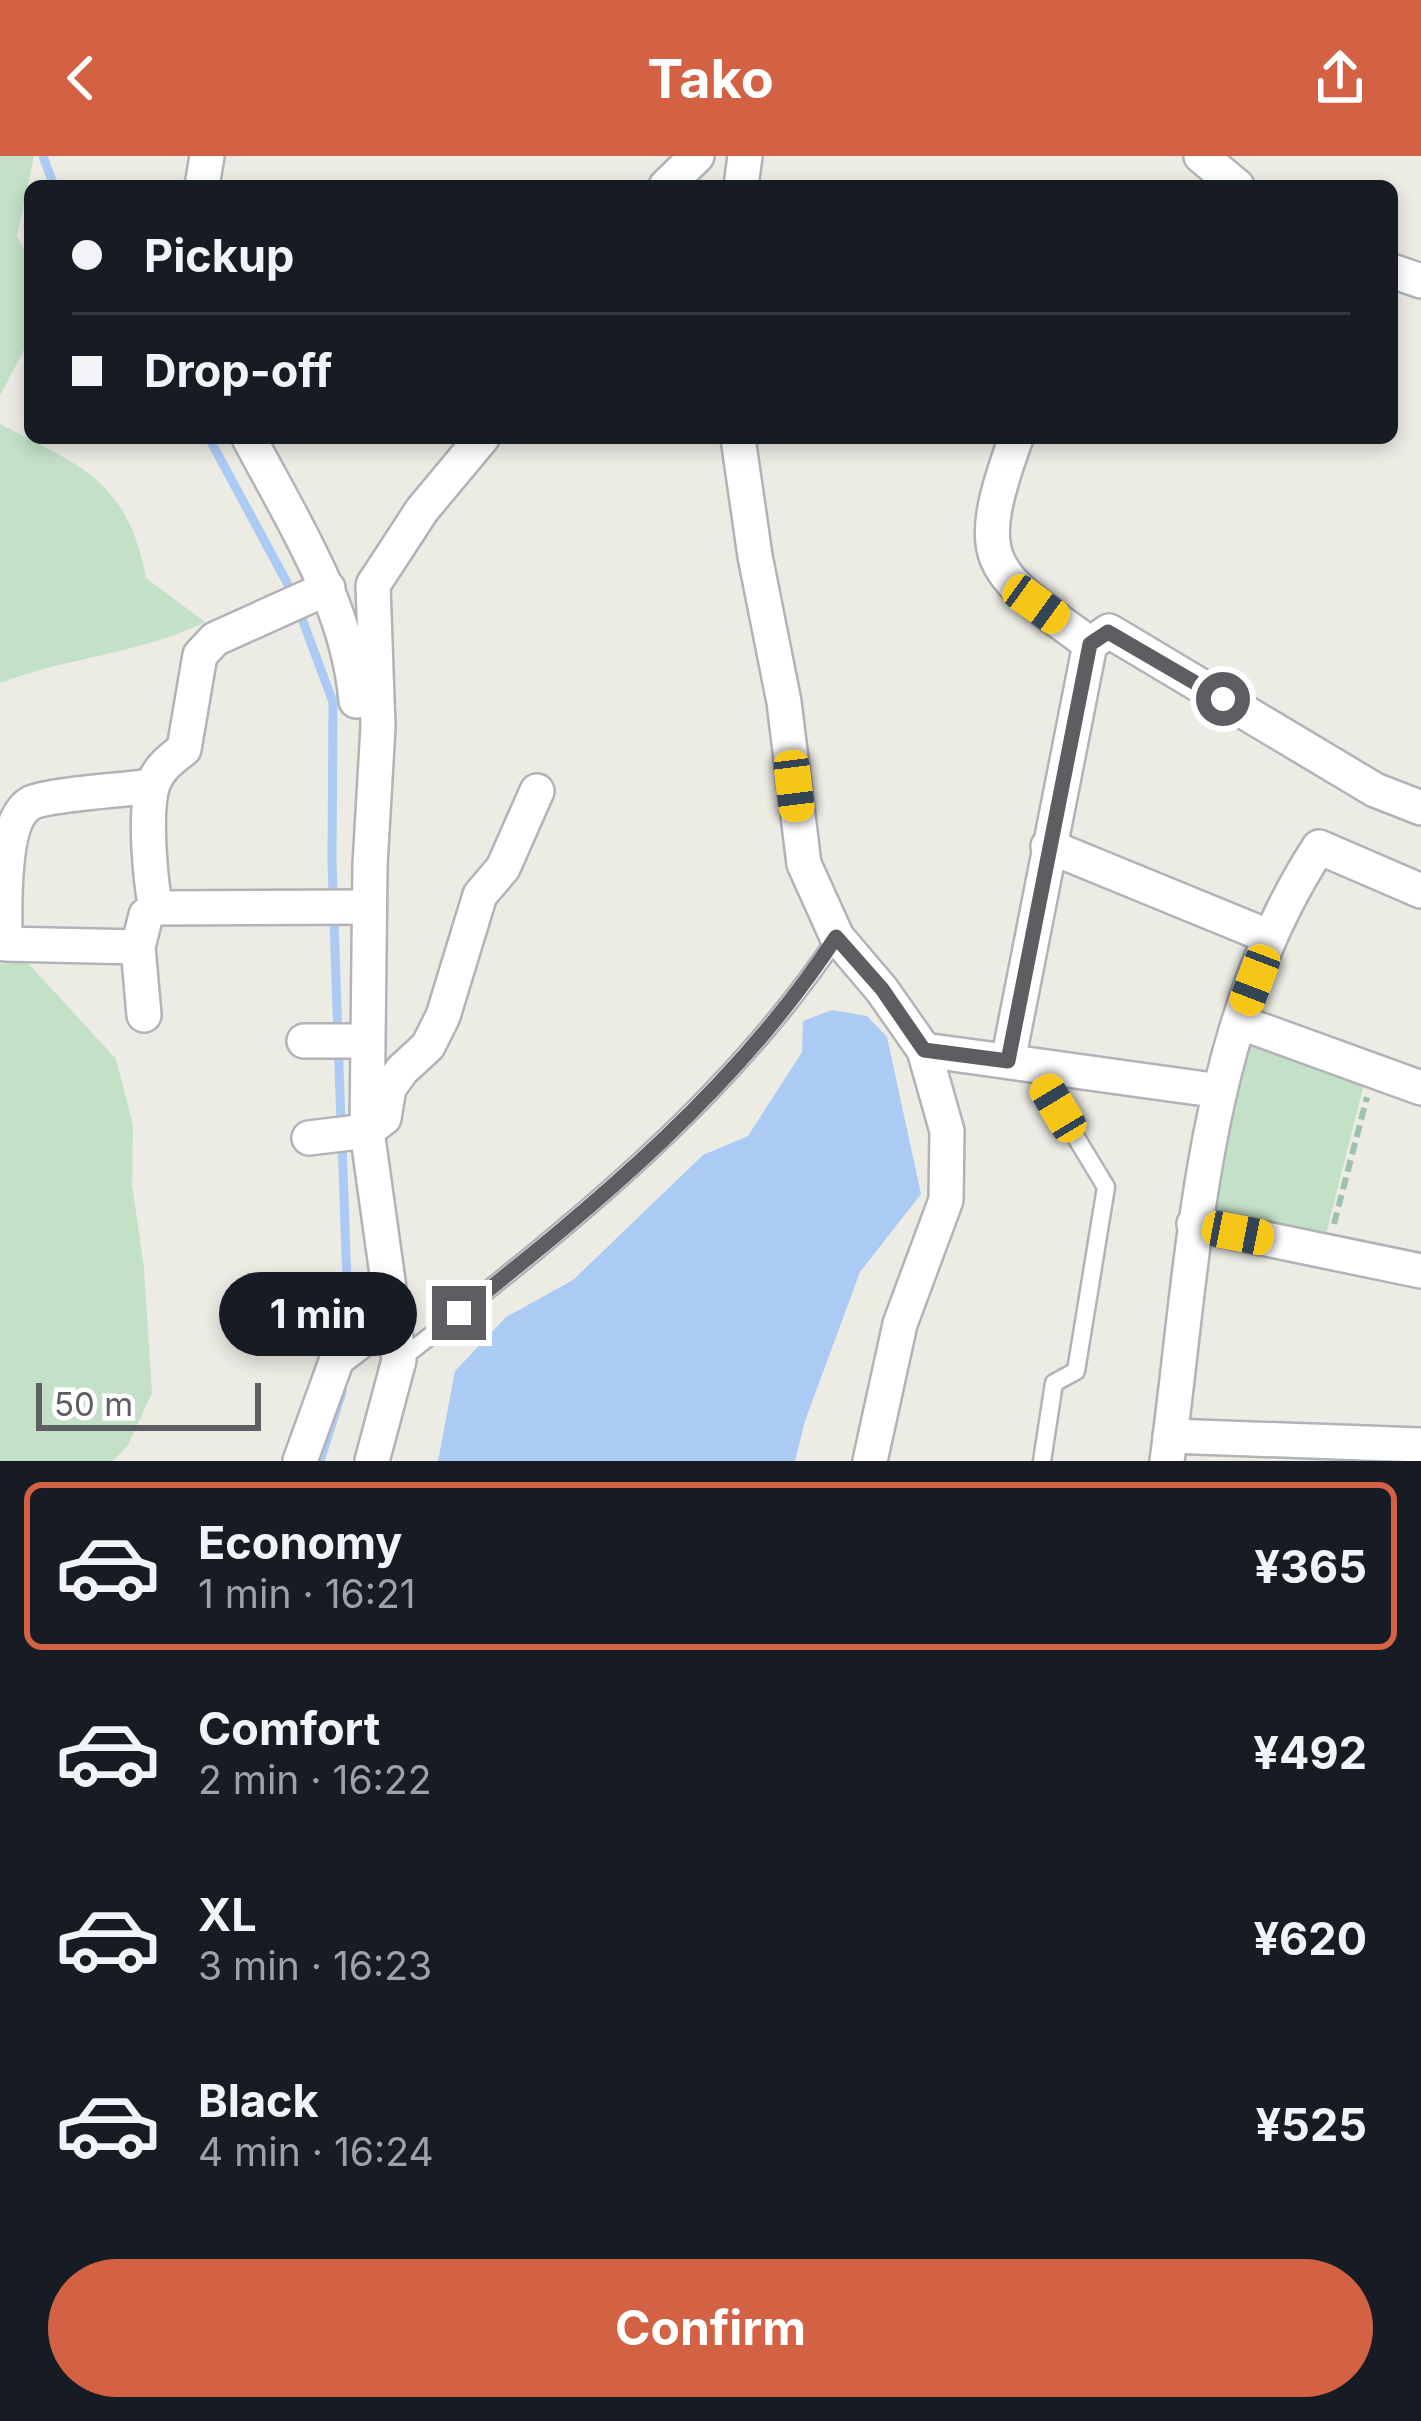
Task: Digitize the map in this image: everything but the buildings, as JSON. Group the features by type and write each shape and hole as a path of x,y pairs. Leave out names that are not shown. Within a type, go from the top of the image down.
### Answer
{"street":[{"path":"672,180 697,156"},
{"path":"1202,156 1231,180"},
{"path":"252,444 328,588 352,659 370,865"},
{"path":"372,1461 399,1360 367,1131 365,1042 378,728 373,585 422,510 477,444"},
{"path":"739,444 784,702 803,864 836,937 882,989 924,1050 947,1131 946,1200 900,1324 870,1461"},
{"path":"1014,444 999,484 993,554 1010,585 1090,644"},
{"path":"156,908 150,877 152,786 165,764 184,749 200,655 215,639 328,588"},
{"path":"1021,1065 1048,846 1090,644 1108,632 1375,790 1421,808"},
{"path":"138,947 5,944 4,858 12,819 30,803 152,786"},
{"path":"309,1138 367,1131 384,1118 389,1088 436,1031 480,895 503,868 537,791"},
{"path":"1048,846 1270,937"},
{"path":"1421,891 1319,847 1270,937 1220,1091 1194,1224 1168,1449 1421,1445"},
{"path":"144,1015 138,947 146,914 156,908 369,908"},
{"path":"1239,1022 1421,1088"},
{"path":"304,1041 365,1042"},
{"path":"924,1050 1220,1091"},
{"path":"1194,1224 1421,1271"},
{"path":"299,1461 337,1359 391,1318"}],"lane":[{"path":"399,1360 625,1175 737,1067 796,998 836,937"},
{"path":"1021,1065 1106,1187 1076,1371 1054,1383 1042,1461"}],"path":[{"path":"1327,1250 1373,1070"}],"green space":[{"path":"0,156 34,156 29,180 24,180 17,236 24,249 24,350 0,396"},
{"path":"0,424 24,436 24,444 39,444 97,480 127,519 146,578 205,622 155,641 0,683"},
{"path":"26,961 116,1059 133,1125 132,1184 144,1268 152,1393 128,1445 113,1461 0,1461 0,964"},
{"path":"1251,1035 1366,1076 1324,1242 1208,1219"}],"water":[{"path":"832,1010 867,1016 887,1037 921,1194 860,1272 795,1461 438,1461 455,1371 506,1317 573,1280 703,1155 748,1136 802,1052 803,1021"}],"waterway":[{"path":"43,156 52,180"},
{"path":"212,444 292,592 333,702 332,863 341,1124"},
{"path":"342,1141 349,1340"},
{"path":"320,1461 342,1392"}],"route":[{"path":"459,1313 625,1175 737,1067 796,998 836,937 882,989 924,1050 1008,1061 1090,644 1108,632 1223,699"}]}
